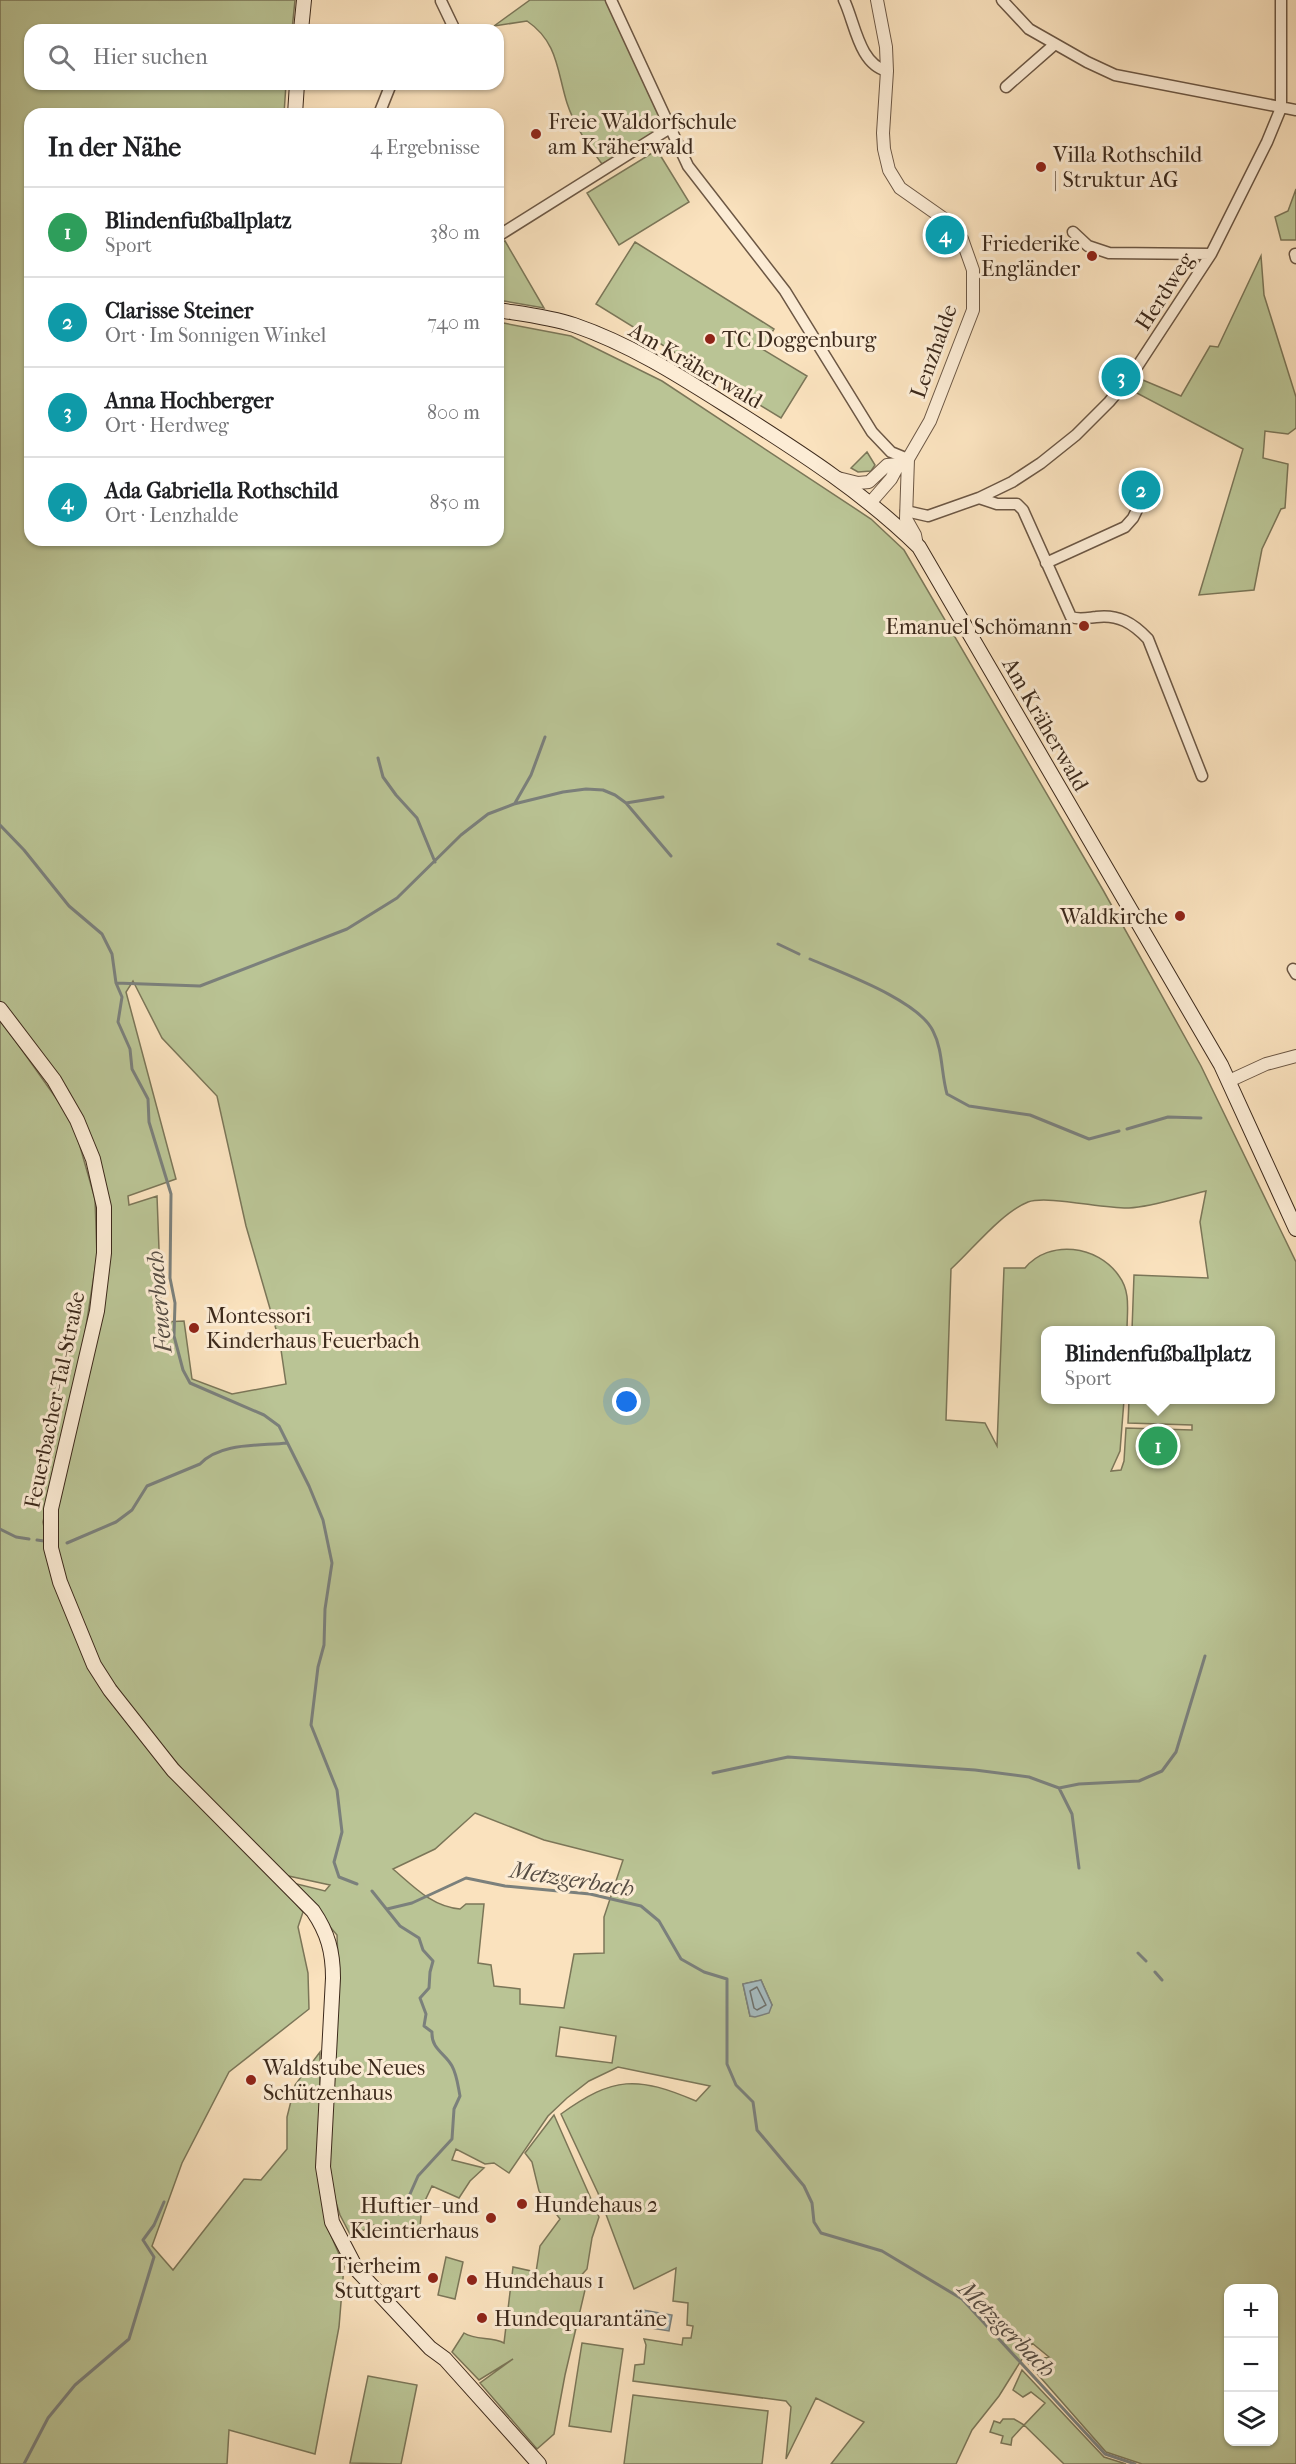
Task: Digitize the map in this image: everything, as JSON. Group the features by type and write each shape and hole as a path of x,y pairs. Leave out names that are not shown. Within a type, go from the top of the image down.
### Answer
{"main road":[{"path":"302,24 304,0"},
{"path":"295,108 297,90"},
{"name":"Am Kräherwald","path":"504,311 572,325 640,353 717,399 838,478 890,518 917,545 1178,989 1229,1082 1296,1229"},
{"name":"Feuerbacher-Tal-Straße","path":"0,1009 54,1080 77,1120 93,1159 104,1207 104,1253 97,1311 51,1509 51,1548 60,1582 94,1665 123,1707 186,1784 299,1896 320,1922 331,1947 333,1960 323,2167 332,2222 357,2270 430,2348"},
{"path":"430,2348 441,2364 529,2464"},
{"path":"430,2348 464,2379 538,2464"}],"street":[{"path":"611,0 688,166 766,266 806,322 872,432 903,462"},
{"path":"844,0 867,58 876,67 887,71"},
{"name":"Lenzhalde","path":"871,502 903,462 930,421 969,326 974,310 975,290 973,270 962,239 947,221 900,188 889,170 883,133 887,71 886,47 877,0"},
{"path":"1002,0 1029,29 1115,75 1296,110"},
{"name":"Herdweg","path":"906,511 928,516 979,498 1012,482 1067,443 1103,408 1143,359 1211,254 1267,142 1281,108 1281,0"},
{"path":"441,1 452,24"},
{"path":"1006,87 1055,44"},
{"path":"381,108 389,90"},
{"path":"504,232 670,128"},
{"path":"1073,232 1088,246 1109,253 1211,254"},
{"path":"838,478 858,483 869,482 887,465 903,462"},
{"name":"Lenzhalde","path":"903,462 907,524 915,535 917,545"},
{"path":"1046,563 1125,527 1133,518 1149,485"},
{"path":"979,498 997,504 1017,504 1023,510 1071,617 1078,619 1109,615 1118,617 1136,627 1148,639 1203,776"},
{"path":"890,518 898,519 906,511"},
{"path":"1229,1082 1266,1064 1296,1056"}],"green space":[{"path":"0,0 295,0 293,24 24,24 24,90 286,90 284,108 24,108 24,546 504,546 504,323 571,336 662,381 871,519 904,550 1103,890 1201,1066 1296,1262 1296,2464 1142,2464 1106,2452 1026,2361 1049,2357 1032,2343 999,2396 972,2430 956,2464 831,2464 864,2422 816,2398 786,2459 791,2407 786,2401 633,2381 635,2365 644,2364 646,2345 644,2339 682,2345 683,2338 691,2338 693,2326 687,2325 688,2303 673,2301 676,2268 634,2289 598,2193 561,2114 596,2092 626,2084 657,2087 696,2101 710,2086 618,2067 589,2081 548,2116 509,2173 494,2163 485,2164 456,2149 452,2160 484,2168 470,2181 459,2198 432,2186 422,2207 419,2236 390,2235 374,2225 351,2236 340,2215 333,2193 329,2158 339,1987 337,1935 293,1883 325,1891 330,1885 284,1875 194,1783 140,1720 97,1660 74,1609 56,1550 54,1522 108,1259 95,1152 20,1025 0,1001","holes":["133,981 162,1038 217,1096 246,1226 280,1343 286,1384 232,1394 192,1379 184,1321 163,1322 162,1329 157,1196 129,1205 128,1196 176,1179 126,992","475,1813 544,1840 623,1860 604,1917 604,1953 574,1954 564,2008 520,2004 520,1989 494,1986 491,1965 478,1963 484,1904 466,1904 460,1909 441,1904 424,1895 393,1869 435,1849","761,1980 772,2005 750,2016 743,1984","560,2027 616,2036 612,2063 556,2056"]},
{"path":"530,0 607,0 668,128 602,164 573,119 555,58 545,38 527,21 497,24"},
{"path":"657,150 689,202 619,245 587,193"},
{"path":"1296,189 1296,240 1281,240 1275,217 1288,211"},
{"path":"505,241 544,308 504,301"},
{"name":"TC Doggenburg","path":"635,242 774,329 762,349 807,376 781,418 596,304"},
{"path":"1261,256 1264,295 1296,397 1296,428 1288,434 1265,431 1263,458 1288,464 1285,508 1281,509 1262,549 1254,590 1199,595 1243,449 1131,390 1138,378 1181,396 1210,346 1218,347"},
{"path":"867,452 875,465 871,471 858,472 851,468"},
{"path":"0,1019 73,1122 95,1199 97,1256 84,1339 43,1522 48,1548 91,1666 303,1912 298,1927 308,1973 309,2009 229,2072 182,2163 152,2246 173,2270 244,2179 261,2180 287,2149 287,2117 295,2085 320,2052 319,2168 327,2226 344,2266 339,2327 315,2454 229,2430 227,2464 0,2464"},
{"path":"554,2115 599,2217 592,2238 587,2269 576,2281 585,2290 554,2434 537,2449 480,2383 513,2359 479,2380 452,2352 464,2333 504,2343 513,2267 536,2272 540,2246 560,2219 539,2191 532,2162 525,2153"},
{"path":"446,2257 463,2262 455,2299 438,2295"},
{"path":"582,2343 623,2349 611,2432 569,2426"},
{"path":"1022,2370 1104,2457 1126,2464 1064,2464 1024,2425 1045,2403 1031,2392 1023,2397 1013,2390"},
{"path":"368,2376 417,2385 401,2464 350,2463"},
{"path":"633,2395 768,2411 762,2464 624,2464"},
{"path":"1003,2419 1014,2419 1024,2425 1012,2438 1011,2445 1001,2443 1003,2436 990,2432 994,2421 1000,2423"}],"water":[{"path":"761,1980 772,2005 769,2013 750,2016 743,1984"},
{"path":"637,2309 672,2315 669,2331 634,2327"}],"waterway":[{"path":"515,803 531,775 545,737"},
{"path":"378,758 383,777 417,818 435,862"},
{"path":"116,983 200,986 347,929 397,898 461,835 488,814 514,804 563,792 586,789 603,790 615,795 626,803 671,856"},
{"path":"626,803 663,797"},
{"name":"Feuerbach","path":"0,825 24,850 69,906 102,934 112,954 116,983 122,997 118,1022 130,1049 132,1069 148,1099 149,1122 171,1194 170,1278 175,1303 174,1336 183,1370 190,1383 264,1415 279,1426 323,1520 332,1563 325,1609 324,1645 318,1667 311,1725 337,1790 342,1832 334,1862 339,1877 357,1884"},
{"path":"778,944 799,954"},
{"path":"810,959 896,998 925,1020 933,1031 939,1046 947,1094 969,1106 1030,1115 1089,1139 1119,1131"},
{"path":"1127,1129 1168,1117 1201,1118"},
{"path":"67,1543 116,1522 132,1510 147,1486 200,1464 218,1452 241,1446 287,1443"},
{"path":"0,1529 16,1537 29,1539"},
{"path":"37,1540 44,1541"},
{"path":"713,1773 788,1757 975,1770 1029,1777 1059,1788 1079,1784 1139,1781 1162,1771 1176,1752 1205,1656"},
{"path":"1059,1788 1072,1814 1079,1868"},
{"name":"Metzgerbach","path":"387,1909 412,1903 466,1878 505,1886 590,1894 641,1906 659,1921 681,1959 704,1972 727,1979 727,2064 736,2085 753,2102 757,2130 804,2186 812,2203 814,2222 821,2233 882,2251 962,2299 1105,2454 1135,2464"},
{"path":"372,1891 400,1926 419,1938 423,1950 433,1961 429,1988 420,1998 426,2014 424,2026 432,2032 436,2047 452,2066 460,2096 454,2109 452,2139 418,2176 402,2212"},
{"path":"1138,1953 1146,1961"},
{"path":"1155,1972 1162,1980"},
{"path":"24,2464 48,2418 75,2385 129,2339 154,2257 143,2240 154,2225 164,2202"}],"place":[{"name":"Freie Waldorfschule am Kräherwald","path":"536,134"},
{"name":"Villa Rothschild | Struktur AG","path":"1041,167"},
{"name":"Ada Gabriella Rothschild","path":"945,235"},
{"name":"Friederike Engländer","path":"1092,256"},
{"name":"TC Doggenburg","path":"710,339"},
{"name":"Anna Hochberger","path":"1121,377"},
{"name":"Clarisse Steiner","path":"1141,490"},
{"name":"Emanuel Schömann","path":"1084,626"},
{"name":"Waldkirche","path":"1180,916"},
{"name":"Montessori Kinderhaus Feuerbach","path":"194,1328"},
{"name":"Blindenfußballplatz","path":"1158,1446"},
{"name":"Waldstube Neues Schützenhaus","path":"251,2080"},
{"name":"Hundehaus 2","path":"522,2204"},
{"name":"Huftier- und Kleintierhaus","path":"491,2218"},
{"name":"Tierheim Stuttgart","path":"433,2278"},
{"name":"Hundehaus 1","path":"472,2280"},
{"name":"Hundequarantäne","path":"482,2318"}]}
